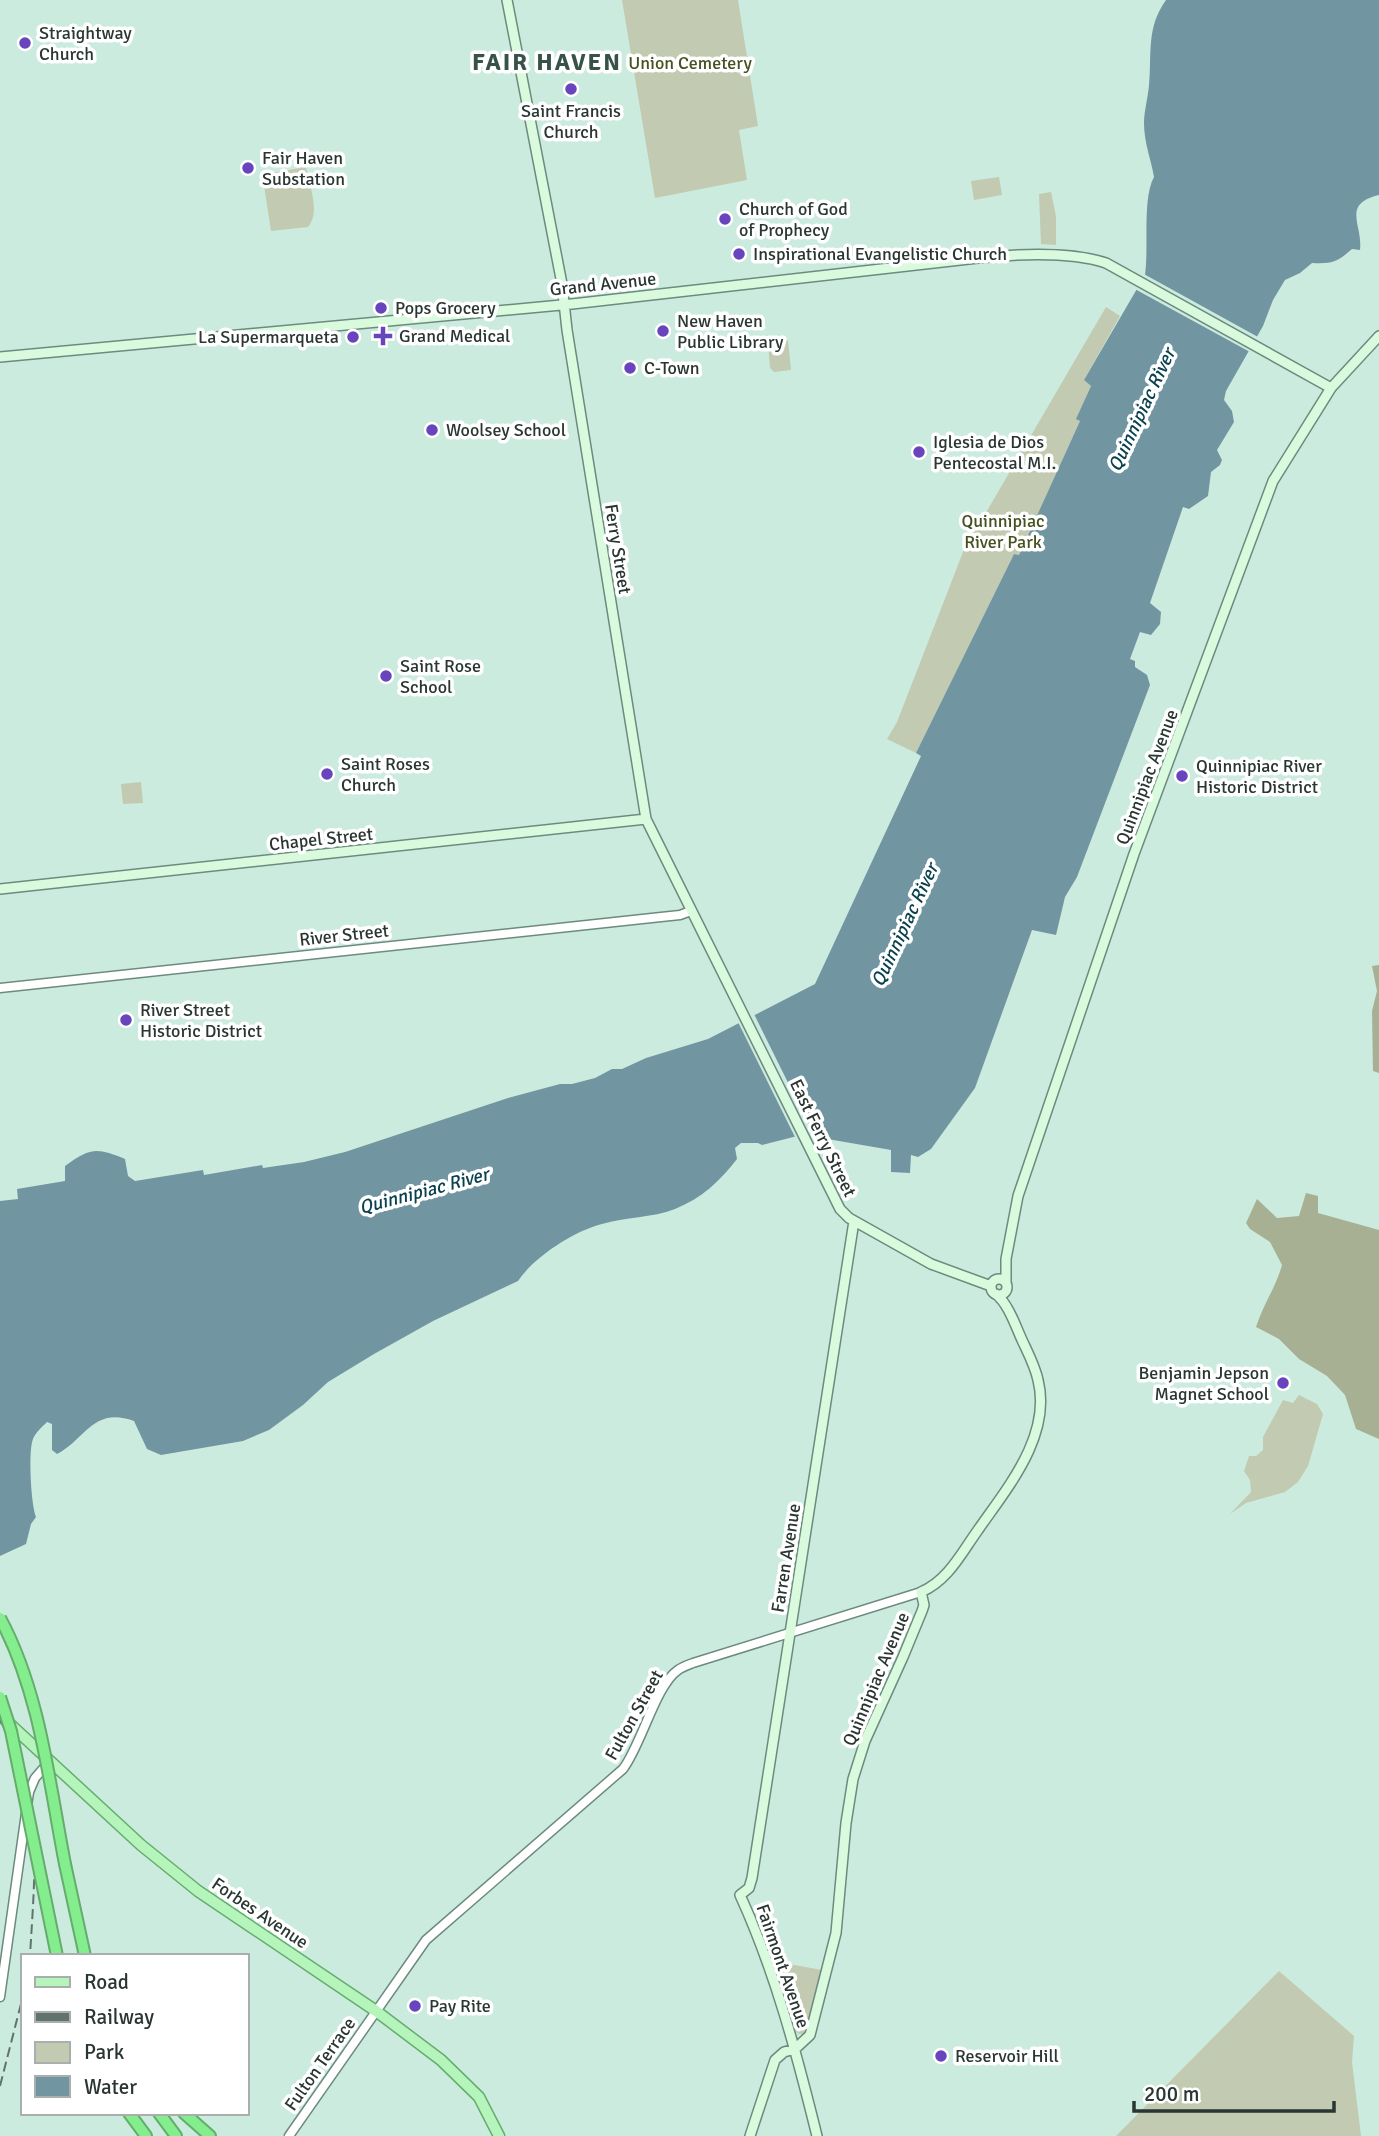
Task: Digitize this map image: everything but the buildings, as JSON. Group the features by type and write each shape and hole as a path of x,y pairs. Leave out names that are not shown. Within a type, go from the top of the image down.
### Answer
{"highway":[{"path":"0,1618 20,1666 36,1716 85,1954"},
{"path":"0,1697 11,1731 57,1954"},
{"path":"130,2115 146,2136"},
{"path":"160,2115 176,2136"},
{"path":"186,2115 210,2136"}],"main road":[{"name":"Ferry Street","path":"507,0 565,304 646,819 776,1077"},
{"name":"Grand Avenue","path":"0,357 565,304 1006,255 1106,263 1331,388"},
{"name":"Quinnipiac Avenue","path":"1010,1313 1006,1259 1018,1196 1134,854 1266,500 1284,462 1331,388 1379,336"},
{"name":"Chapel Street","path":"0,889 646,819"},
{"name":"East Ferry Street","path":"776,1077 840,1209 854,1221 939,1267 994,1286 1001,1279 1006,1286"},
{"name":"Farren Avenue","path":"740,1895 749,1888 752,1878 854,1221"},
{"name":"Quinnipiac Avenue","path":"750,2136 775,2060 795,2049 810,2035 835,1933 853,1779 865,1741 922,1611 924,1605 921,1592 933,1588 948,1572 1028,1455 1040,1410 1040,1388 1010,1313 994,1286 1006,1259"},
{"path":"994,1286 1003,1294 1006,1286"},
{"name":"Forbes Avenue","path":"0,1715 141,1845 198,1891 376,2011 441,2060 480,2097 499,2136"},
{"name":"Fairmont Avenue","path":"740,1895 795,2049 817,2136"}],"street":[{"name":"River Street","path":"0,988 680,915 691,911"},
{"name":"Fulton Street","path":"376,2011 434,1932 623,1769 635,1751 665,1684 678,1670 699,1661 921,1592"},
{"path":"0,1997 29,1792 35,1778 50,1760"},
{"name":"Fulton Terrace","path":"289,2136 376,2011"}],"green space":[{"name":"Union Cemetery","path":"622,0 738,0 758,126 739,130 747,180 655,198"},
{"path":"306,167 314,206 312,221 308,227 271,231 263,179 266,174"},
{"path":"999,177 1002,195 974,200 971,181"},
{"path":"1051,192 1056,216 1056,245 1041,244 1039,194"},
{"name":"Quinnipiac River Park","path":"1106,307 1120,316 1084,380 1091,386 1077,418 1080,421 1019,555 1014,554 916,753 887,739 897,722 963,552"},
{"path":"788,340 791,370 774,372 770,368 768,342"},
{"path":"141,782 143,803 123,804 121,784"},
{"path":"1379,965 1379,1073 1373,1071 1372,1011 1377,991 1372,966"},
{"path":"1306,1193 1318,1196 1318,1213 1379,1230 1379,1439 1356,1429 1345,1395 1327,1376 1299,1359 1279,1339 1256,1327 1282,1265 1270,1242 1250,1229 1246,1223 1257,1199 1277,1218 1299,1216"},
{"path":"1299,1395 1317,1404 1323,1414 1308,1466 1298,1482 1285,1492 1246,1503 1230,1514 1251,1492 1250,1480 1244,1471 1249,1456 1256,1456 1263,1450 1263,1437 1283,1400 1293,1403"},
{"path":"772,1961 822,1970 804,2034 796,2032"},
{"path":"1279,1971 1354,2036 1352,2062 1361,2136 1116,2136"}],"water":[{"name":"Quinnipiac River","path":"1166,0 1379,0 1379,195 1367,199 1357,210 1360,250 1352,249 1330,262 1312,263 1285,280 1273,300 1263,326 1226,391 1224,400 1232,411 1234,422 1217,450 1222,460 1211,472 1208,496 1189,509 1183,507 1150,603 1161,612 1160,624 1151,635 1140,632 1130,659 1135,661 1135,667 1147,675 1150,685 1077,877 1065,897 1056,935 1032,930 975,1088 931,1149 918,1157 911,1155 910,1173 891,1172 891,1150 816,1137 813,1132 762,1145 741,1143 735,1148 737,1159 731,1167 694,1200 666,1212 591,1227 567,1239 544,1254 518,1281 433,1321 374,1354 328,1382 269,1430 243,1441 161,1455 147,1449 134,1421 109,1418 99,1421 57,1454 52,1450 52,1424 47,1422 35,1434 31,1445 31,1478 36,1517 31,1524 26,1544 0,1556 0,1201 18,1199 17,1189 65,1181 65,1166 94,1151 107,1152 125,1159 128,1176 135,1181 203,1170 204,1175 262,1165 263,1168 345,1152 508,1098 595,1078 612,1069 622,1069 646,1058 708,1039 815,984 921,756 916,753 1014,554 1019,555 1080,421 1076,419 1091,386 1084,380 1145,275 1148,198 1154,177 1145,137 1144,118 1153,31"}],"pier":[{"path":"1142,273 1258,337 1250,352 1133,288"},
{"path":"753,1012 813,1133 797,1141 737,1020"}],"railway":[{"path":"0,1720 14,1750 30,1807 34,1864 30,1954"},
{"path":"0,2086 21,2004"}],"place":[{"name":"Straightway Church","path":"25,43"},
{"name":"Saint Francis Church","path":"571,89"},
{"name":"Fair Haven Substation","path":"248,168"},
{"name":"Church of God of Prophecy","path":"725,219"},
{"name":"Inspirational Evangelistic Church","path":"739,254"},
{"name":"Pops Grocery","path":"381,308"},
{"name":"New Haven Public Library","path":"663,331"},
{"name":"Grand Medical","path":"383,336"},
{"name":"La Supermarqueta","path":"353,337"},
{"name":"C-Town","path":"630,368"},
{"name":"Woolsey School","path":"432,430"},
{"name":"Iglesia de Dios Pentecostal M.I.","path":"919,452"},
{"name":"Saint Rose School","path":"386,676"},
{"name":"Saint Roses Church","path":"327,774"},
{"name":"Quinnipiac River Historic District","path":"1182,776"},
{"name":"River Street Historic District","path":"126,1020"},
{"name":"Benjamin Jepson Magnet School","path":"1283,1383"},
{"name":"Pay Rite","path":"415,2006"},
{"name":"Reservoir Hill","path":"941,2056"}],"district":[{"name":"FAIR HAVEN","path":"547,62"}]}
